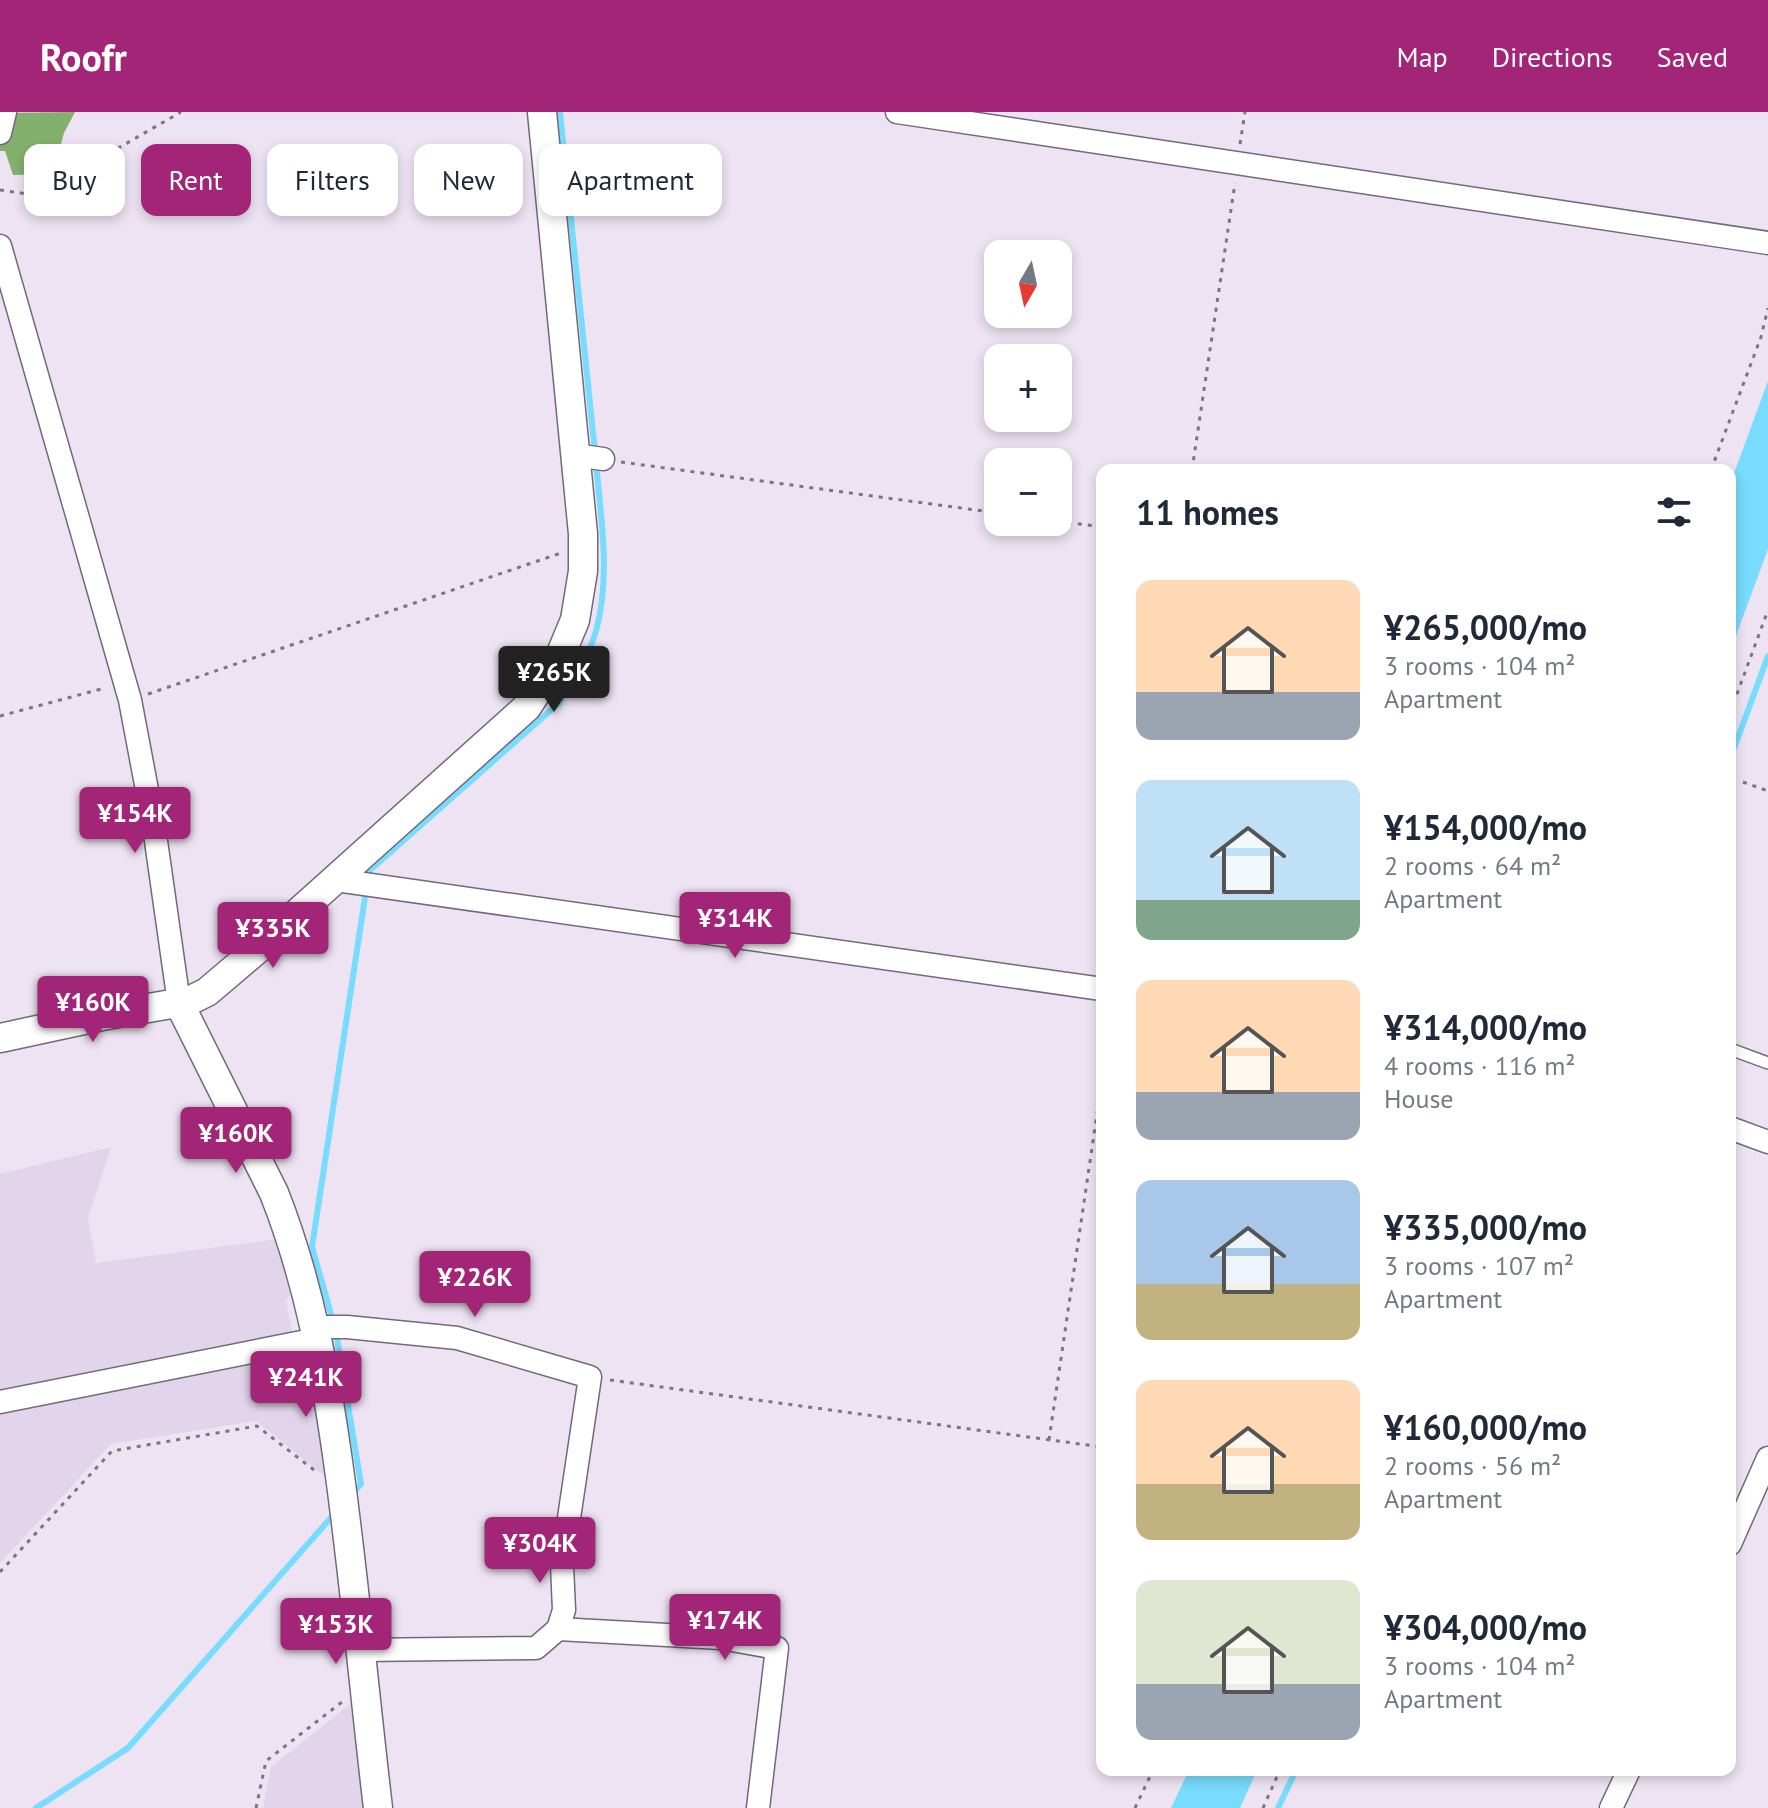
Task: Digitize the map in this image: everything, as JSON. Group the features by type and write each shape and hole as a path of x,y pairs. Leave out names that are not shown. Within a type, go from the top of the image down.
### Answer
{"street":[{"path":"0,133 5,112"},
{"path":"0,1038 148,1006 179,1003 207,992 356,883 513,721 540,690 560,656 575,620 583,571 589,457 542,112"},
{"path":"897,112 1768,243"},
{"path":"0,246 127,691 148,786 179,1003 274,1193 297,1261 327,1330 330,1406 346,1519 378,1808"},
{"path":"356,883 1096,988"},
{"path":"1736,1130 1768,1142"},
{"path":"0,1402 327,1330 457,1338 590,1377 562,1565 564,1610 558,1629 536,1648 360,1650"},
{"path":"1736,1530 1768,1458"},
{"path":"558,1629 721,1638 777,1648 758,1808"},
{"path":"1611,1808 1626,1776"}],"lane":[{"path":"1736,1051 1768,1063"}],"path":[{"path":"0,190 40,193 181,112"},
{"path":"1193,464 1245,112"},
{"path":"1713,464 1761,337 1768,308"},
{"path":"589,457 984,511"},
{"path":"1072,523 1096,526"},
{"path":"0,716 127,691 583,545"},
{"path":"1736,697 1768,610"},
{"path":"1743,782 1768,791"},
{"path":"1049,1440 1096,1121"},
{"path":"590,1377 1096,1446"},
{"path":"0,1572 112,1451 257,1426 342,1491"},
{"path":"256,1808 266,1761 364,1685"},
{"path":"1135,1808 1150,1776"},
{"path":"1263,1808 1277,1776"}],"shaded area":[{"path":"111,1147 88,1218 96,1263 278,1239 291,1293 286,1301 302,1383 318,1396 328,1479 256,1421 111,1444 0,1563 0,1174"},
{"path":"350,1704 355,1704 367,1808 263,1808 271,1767"}],"green space":[{"path":"75,112 61,144 24,144 24,175 13,175 5,151 0,151 0,113"}],"water":[{"path":"1768,381 1768,549 1736,636 1736,468"},
{"path":"1186,1776 1254,1776 1240,1808 1171,1808"}],"waterway":[{"path":"560,112 595,452"},
{"path":"333,1321 312,1247 369,871 559,703 580,668 596,631 603,589 604,547 596,463"},
{"path":"1736,743 1768,656"},
{"path":"336,1332 361,1484 351,1495"},
{"path":"36,1808 128,1748 336,1512"},
{"path":"1278,1808 1293,1776"}]}
